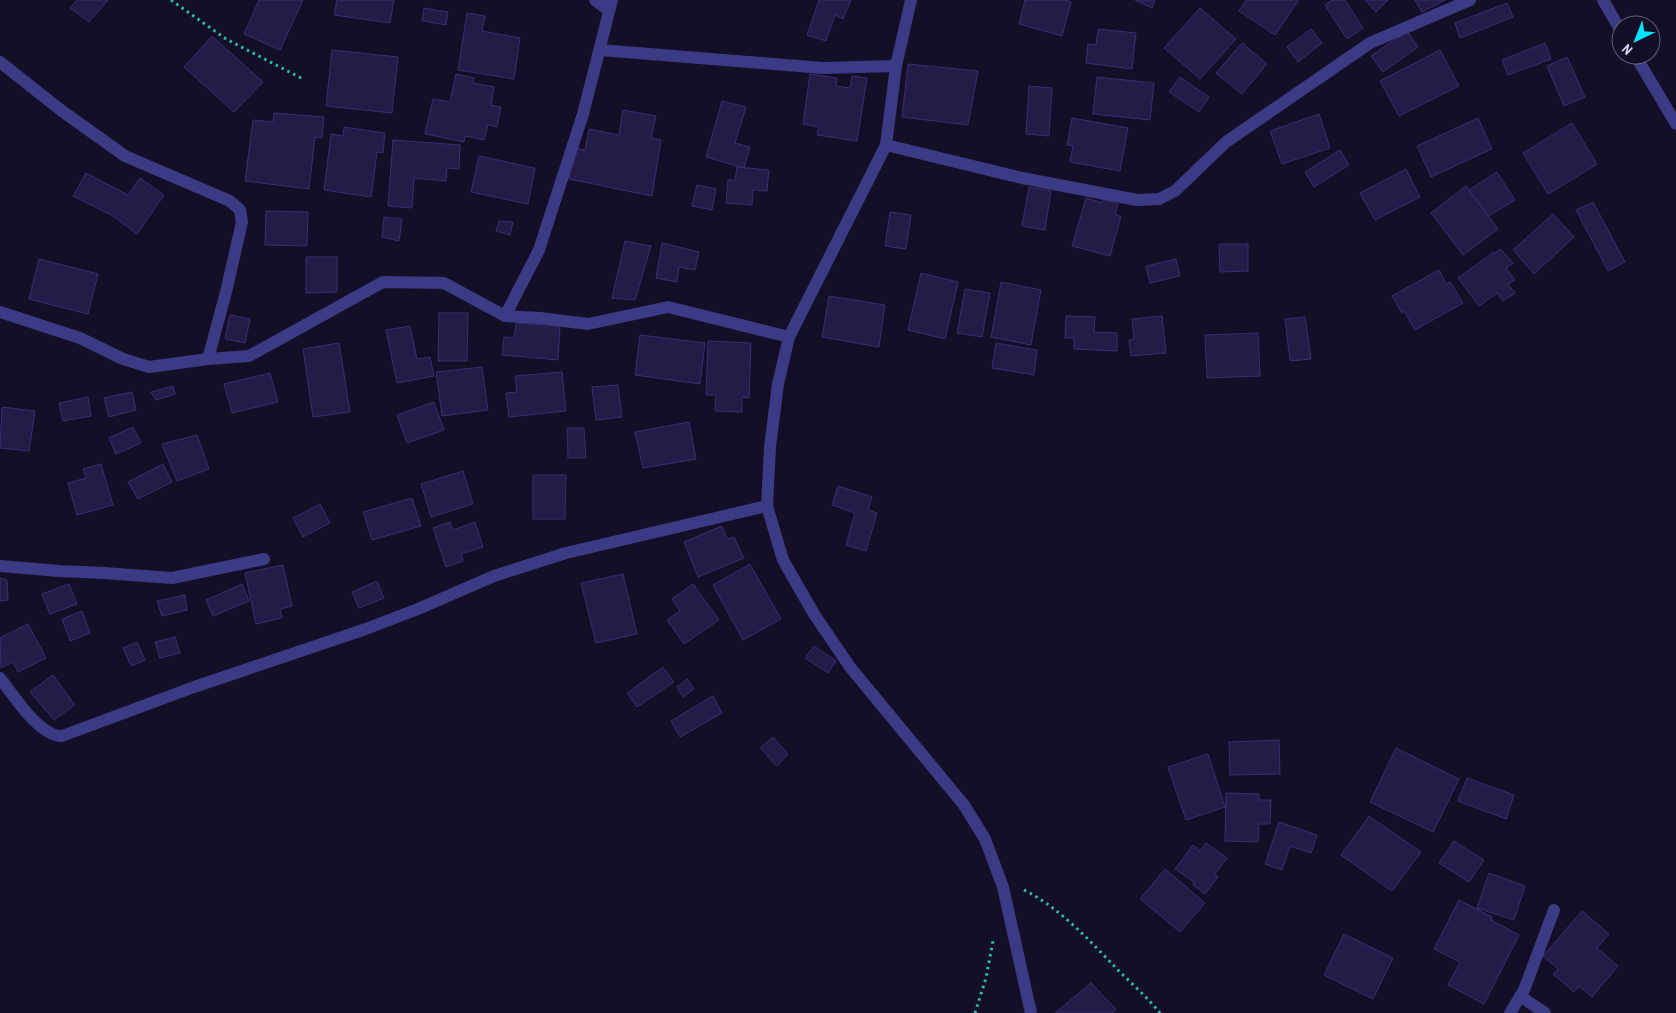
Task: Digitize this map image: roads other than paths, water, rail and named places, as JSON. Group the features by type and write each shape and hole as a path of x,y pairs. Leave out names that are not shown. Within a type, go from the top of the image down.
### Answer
{"street":[{"path":"505,316 539,250 583,114 610,5 595,0"},
{"path":"911,0 896,66 886,145 789,337 777,393 770,447 766,506 783,560 814,614 850,667 964,806 985,839 1004,887 1031,1013"},
{"path":"886,145 1022,178 1138,200 1159,199 1175,191 1226,142 1370,43 1470,0"},
{"path":"1602,0 1611,15"},
{"path":"600,50 823,68 896,66"},
{"path":"0,62 62,112 125,156 230,201 240,210 242,222 208,359"},
{"path":"1641,65 1676,124"},
{"path":"0,312 80,338 123,359 149,367 248,356 383,282 444,282 505,316 588,324 668,307 789,337"},
{"path":"0,678 32,718 55,736 62,736 194,687 418,609 494,576 566,553 766,506"},
{"path":"0,566 59,572 172,578 264,559"},
{"path":"1510,1013 1524,990 1554,910"},
{"path":"1520,996 1545,1013"}]}
